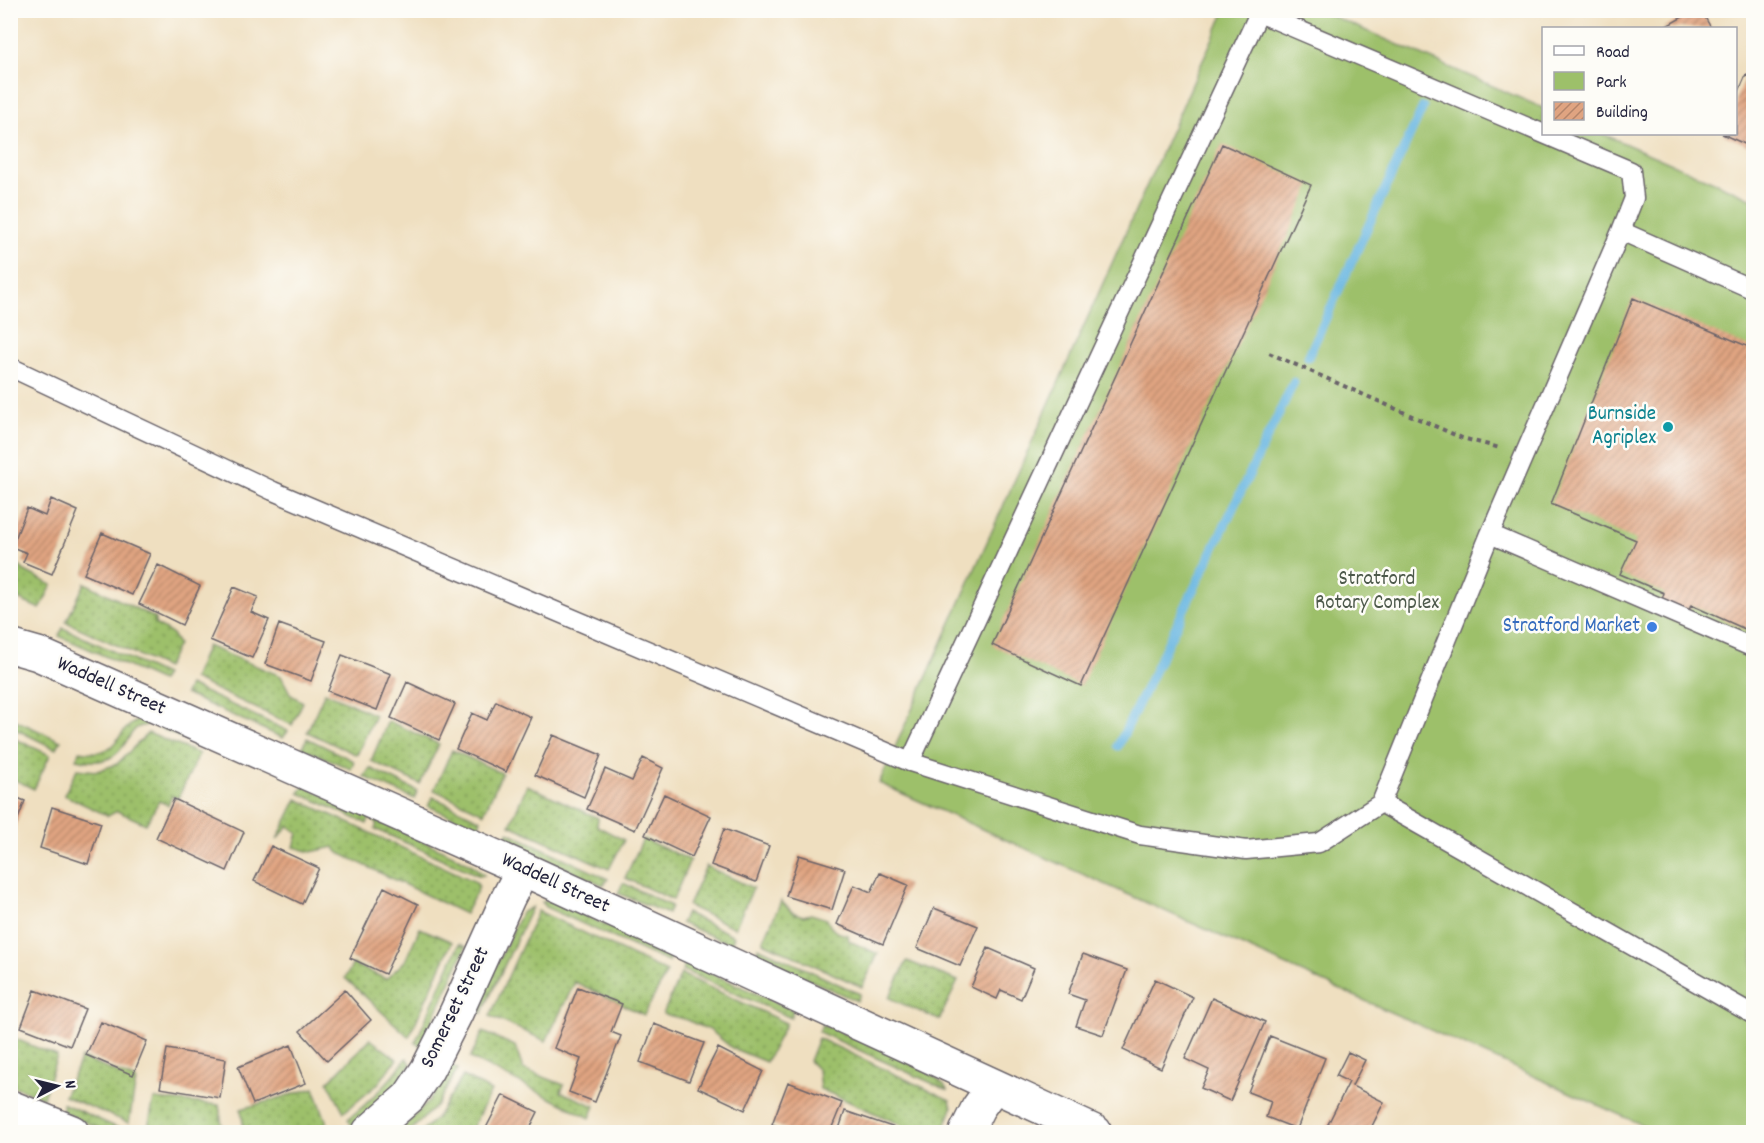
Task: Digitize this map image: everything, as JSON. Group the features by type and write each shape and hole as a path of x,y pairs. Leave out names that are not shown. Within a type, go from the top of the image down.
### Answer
{"street":[{"name":"Waddell Street","path":"10,646 38,654 523,869 1095,1132"},
{"name":"Somerset Street","path":"369,1132 409,1097 427,1070 456,1013 507,898 523,869"},
{"path":"966,1132 978,1108 993,1087"},
{"path":"10,1107 72,1132"}],"lane":[{"path":"910,762 1257,12 1542,133"},
{"path":"10,367 273,491 910,762 1140,835 1246,850 1319,843 1381,803 1490,534 1634,198 1631,171 1546,135"},
{"path":"1621,231 1754,290"},
{"path":"1490,534 1754,648"},
{"path":"1381,803 1754,1015"}],"path":[{"path":"1269,353 1462,438 1524,455"}],"green space":[{"name":"Stratford Rotary Complex","path":"1225,11 1321,11 1542,108 1542,135 1605,135 1753,199 1753,1132 1658,1132 879,783"},
{"path":"11,559 25,571 52,585 40,609 11,596"},
{"path":"85,583 155,618 155,624 172,634 178,644 166,668 66,622"},
{"path":"63,628 165,675 161,681 59,636"},
{"path":"207,646 281,676 291,695 303,702 292,725 193,679"},
{"path":"189,685 288,731 283,738 185,694"},
{"path":"325,692 375,715 357,755 307,732"},
{"path":"11,718 61,741 56,749 11,727"},
{"path":"144,718 205,741 202,748 154,725 146,725 133,731 117,754 112,757 94,761 76,759 80,751 104,751 111,747 126,728"},
{"path":"388,721 439,744 420,784 371,761"},
{"path":"148,733 199,754 178,798 172,796 168,805 159,801 146,824 117,811 108,816 64,795 77,769 97,771 117,764"},
{"path":"11,737 50,755 34,789 11,778"},
{"path":"307,738 354,761 351,769 302,748"},
{"path":"452,750 502,773 484,813 434,790"},
{"path":"370,768 417,791 415,799 364,777"},
{"path":"527,785 598,818 597,826 624,840 609,869 510,825"},
{"path":"304,786 453,855 472,865 484,875 480,876 375,829 377,823 369,818 367,824 299,793"},
{"path":"433,797 481,820 478,828 428,806"},
{"path":"297,799 476,882 479,887 465,914 339,853 334,847 311,852 294,847 298,833 289,826 277,839"},
{"path":"508,832 608,879 603,885 504,841"},
{"path":"643,839 690,860 673,900 625,878"},
{"path":"706,866 753,888 735,928 688,906"},
{"path":"623,883 671,906 668,914 618,893"},
{"path":"551,900 671,955 668,962 547,908 542,902"},
{"path":"781,901 792,912 827,919 835,931 848,935 849,941 878,954 862,987 763,942"},
{"path":"532,907 482,1013 475,1011 521,913"},
{"path":"538,911 667,972 644,1015 575,982 546,1041 490,1016"},
{"path":"686,913 734,936 731,944 681,923"},
{"path":"420,928 452,942 409,1037 345,978 353,964 386,979 405,961"},
{"path":"459,944 466,947 421,1046 415,1043"},
{"path":"758,947 860,994 857,1001 756,956"},
{"path":"907,961 958,981 939,1020 889,998"},
{"path":"686,962 793,1010 791,1018 682,970"},
{"path":"681,974 786,1023 766,1062 732,1048 710,1030 684,1019 663,1014"},
{"path":"822,1024 911,1063 941,1082 947,1090 819,1032"},
{"path":"483,1032 515,1046 523,1069 564,1085 561,1092 595,1106 590,1118 470,1058"},
{"path":"11,1037 57,1056 43,1098 11,1085"},
{"path":"818,1038 950,1100 952,1108 943,1132 902,1132 904,1126 820,1089 818,1070 809,1061"},
{"path":"370,1039 397,1059 377,1085 344,1112 328,1082"},
{"path":"81,1058 136,1080 129,1123 64,1096"},
{"path":"407,1058 411,1064 398,1082 370,1112 352,1126 348,1119 379,1091"},
{"path":"450,1065 458,1069 437,1105 409,1132 400,1131 428,1102"},
{"path":"463,1076 491,1091 470,1132 421,1132 437,1117"},
{"path":"314,1088 327,1123 309,1132 244,1132 241,1109"},
{"path":"154,1099 219,1105 223,1132 147,1132"},
{"path":"62,1103 127,1132 107,1132 63,1112"}],"building":[{"path":"1695,10 1701,10 1710,27 1665,27"},
{"path":"1746,75 1754,79 1754,148 1724,135 1737,135 1737,96"},
{"path":"1222,144 1311,185 1081,686 992,645"},
{"name":"Burnside Agriplex","path":"1633,298 1754,349 1754,633 1691,605 1687,616 1660,605 1664,593 1620,574 1636,540 1551,504"},
{"path":"51,499 78,511 52,574 23,562 27,553 12,547 27,508 45,516"},
{"path":"102,533 150,554 132,595 84,574"},
{"path":"158,565 200,586 182,625 139,604"},
{"path":"234,587 258,597 251,612 269,620 252,658 210,640"},
{"path":"279,624 326,641 311,681 265,664"},
{"path":"342,655 391,674 377,710 328,691"},
{"path":"407,682 455,704 439,740 391,718"},
{"path":"496,701 531,717 506,772 456,749 472,713 487,720"},
{"path":"553,735 601,755 584,797 535,775"},
{"path":"643,758 663,768 635,830 587,809 605,769 632,781"},
{"path":"664,794 711,816 692,857 645,835"},
{"path":"10,795 25,801 11,837 10,836"},
{"path":"174,799 244,832 227,871 156,838"},
{"path":"52,807 101,823 88,864 40,848"},
{"path":"724,829 769,846 756,882 711,865"},
{"path":"271,846 319,868 302,904 254,881"},
{"path":"799,855 845,869 832,910 786,896"},
{"path":"880,873 908,885 883,944 837,924 854,885 871,892"},
{"path":"384,887 418,904 385,974 350,958"},
{"path":"934,908 978,926 960,966 917,948"},
{"path":"988,948 1034,968 1021,999 1001,990 997,999 971,987"},
{"path":"1083,954 1127,970 1103,1035 1076,1026 1085,1000 1068,994"},
{"path":"1155,979 1193,997 1161,1068 1123,1050"},
{"path":"578,987 622,1004 611,1032 621,1036 595,1102 569,1092 581,1059 554,1048"},
{"path":"35,990 85,1009 70,1046 21,1027"},
{"path":"345,990 371,1020 327,1061 300,1031"},
{"path":"1212,998 1265,1022 1230,1101 1201,1088 1209,1070 1185,1059"},
{"path":"101,1022 147,1041 133,1075 86,1055"},
{"path":"654,1024 704,1043 689,1081 640,1062"},
{"path":"1270,1036 1325,1058 1297,1129 1266,1117 1271,1101 1248,1092"},
{"path":"291,1045 306,1083 253,1104 238,1067"},
{"path":"718,1048 763,1071 745,1110 698,1088"},
{"path":"167,1049 226,1059 220,1098 160,1088"},
{"path":"1348,1052 1365,1060 1352,1086 1384,1102 1369,1132 1324,1132 1349,1082 1336,1076"},
{"path":"788,1082 842,1103 830,1132 793,1132 772,1124"},
{"path":"503,1095 538,1112 528,1132 484,1132"},
{"path":"845,1111 898,1129 897,1132 838,1132"}],"waterway":[{"path":"1308,357 1423,107"},
{"path":"1118,746 1294,382"}],"place":[{"name":"Burnside Agriplex","path":"1668,427"},
{"name":"Stratford Market","path":"1652,627"}]}
